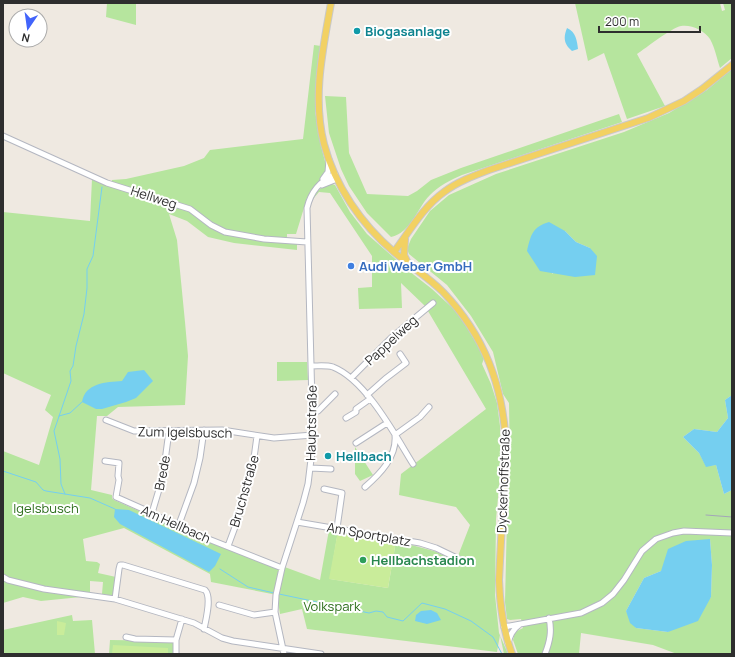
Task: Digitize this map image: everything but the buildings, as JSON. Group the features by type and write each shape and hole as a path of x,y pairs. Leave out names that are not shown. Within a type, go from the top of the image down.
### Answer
{"main road":[{"name":"Dyckerhoffstraße","path":"331,3 321,63 319,103 322,133 336,176 346,195 363,220 381,240 442,292 461,313 475,333 485,353 494,372 500,392 505,424 506,445 499,580 504,627 512,654"},
{"path":"394,252 432,202 444,191 460,182 489,170 626,126 668,110 702,89 732,64"},
{"path":"404,239 404,255 408,264"}],"street":[{"name":"Hellweg","path":"3,136 107,183 190,209 211,225 225,232 264,239 307,242"},
{"path":"321,182 328,172 329,158"},
{"path":"316,188 336,176"},
{"name":"Hauptstraße","path":"284,654 275,612 277,587 306,490 311,468 313,435 307,208 309,198 321,182 336,176"},
{"name":"Pappelweg","path":"351,378 391,338 433,303"},
{"path":"346,418 356,412 356,409 369,397 384,379 406,363 400,354"},
{"path":"312,366 332,367 351,378 369,397 395,435 412,464"},
{"path":"313,412 318,411 335,394"},
{"path":"365,486 379,475 390,459 394,448 395,435 420,417 429,407"},
{"name":"Zum Igelsbusch","path":"106,420 134,431 222,430 274,438 313,435"},
{"path":"356,443 387,423"},
{"path":"178,527 189,498 200,458 204,430"},
{"name":"Brede","path":"152,514 163,476 169,431"},
{"name":"Bruchstraße","path":"228,546 247,491 255,461 258,436"},
{"name":"Am Hellbach","path":"105,461 119,463 119,480 116,497 178,527 282,568"},
{"path":"311,468 331,469"},
{"path":"324,489 342,493 337,528"},
{"name":"Am Sportplatz","path":"297,522 420,543 436,548 461,560"},
{"path":"504,627 581,613 602,603 613,594 624,580 642,551 656,539 673,533 684,532 732,533"},
{"path":"116,599 120,565 205,590 208,596 204,629"},
{"path":"3,577 8,580 44,589 116,599 194,623 222,638 233,641 320,654"},
{"path":"219,605 254,615 275,612"},
{"path":"545,654 550,643 551,635 549,618"},
{"path":"176,654 176,640 182,619"},
{"path":"508,643 514,628 520,624"},
{"path":"126,637 135,639 176,640"}],"green space":[{"path":"107,3 136,3 136,25 106,17"},
{"path":"575,3 720,3 722,11 725,10 723,3 732,3 732,58 720,68 712,42 705,33 689,26 681,26 671,30 637,54 665,106 627,119 604,53 588,61"},
{"path":"314,45 321,46 316,86 315,111 326,165 326,172 307,198 296,234 287,234 287,243 297,244 297,250 234,243 208,237 187,221 169,214 177,240 188,356 185,405 118,407 107,416 97,416 91,490 112,495 114,500 178,528 320,580 329,530 338,531 330,579 388,588 396,541 434,551 456,561 470,525 456,507 399,495 401,474 486,409 425,306 401,283 402,308 359,309 358,288 372,287 372,256 330,193 319,192 313,199 316,193 323,187 332,184 335,185 350,212 367,234 458,313 484,358 482,364 491,384 497,403 500,426 501,466 496,519 495,595 500,635 497,652 307,629 302,609 280,614 277,595 211,582 210,574 124,528 83,539 86,561 97,562 100,564 98,573 116,577 113,596 102,594 103,582 90,581 90,593 81,593 81,597 41,601 23,597 3,603 3,451 39,465 53,417 45,410 51,395 3,373 3,212 90,221 92,179 111,186 112,180 126,179 184,166 204,158 210,150 303,139"},
{"path":"732,69 732,395 725,400 728,418 717,432 694,429 683,437 699,453 706,466 716,465 724,494 732,490 732,654 677,654 653,645 581,633 579,654 518,654 513,640 515,632 523,628 521,619 507,619 505,602 510,464 509,403 503,394 493,352 471,316 447,285 409,254 407,249 411,239 430,211 449,195 496,174 624,132 669,113 707,90","holes":["565,231 576,242 590,248 552,274","710,539 712,565 711,597 668,632 636,628 626,611 644,578 661,571"]},
{"path":"325,96 346,97 349,153 367,194 408,196 431,180 461,168 619,114 622,122 453,179 433,192 425,200 404,231 391,237 367,213 349,186 341,169 329,133"},
{"path":"277,362 307,362 308,380 277,381"},
{"path":"355,447 373,475 360,481 355,474"},
{"name":"Hellbachstadion","path":"338,531 396,541 388,588 329,579"},
{"path":"72,615 73,621 92,620 95,654 3,654 3,630"},
{"path":"57,621 66,623 64,635 57,635"},
{"path":"500,636 508,654 504,654"},
{"path":"110,640 175,641 174,654 109,654"},
{"path":"113,645 168,648 168,654 112,654"}],"water":[{"path":"567,28 574,34 578,49 572,51 567,46 565,35"},
{"path":"549,222 565,231 576,242 590,248 597,256 595,275 575,277 540,271 527,251 533,232 539,226"},
{"path":"144,370 153,381 136,398 102,409 96,409 82,402 87,391 92,387 103,383 122,381 128,372"},
{"path":"732,395 732,490 724,494 716,465 706,467 699,453 683,437 694,429 717,432 728,418 725,400"},
{"path":"115,509 129,510 221,554 215,566 209,572 120,524 114,517"},
{"path":"710,539 712,565 711,597 698,621 668,632 636,628 630,623 626,611 644,578 661,571 668,549 686,541"},
{"path":"431,610 437,613 441,620 427,624 415,621 416,615 421,611"}],"waterway":[{"path":"65,494 61,484 60,459 54,431 71,381 70,371 73,366 76,346 84,314 87,288 87,269 93,256 102,187"},
{"path":"59,416 70,413 82,402"},
{"name":"Hellbach","path":"3,471 36,482 43,490 90,498 115,509"},
{"name":"Hellbach","path":"220,569 248,587 274,593"},
{"name":"Hellbach","path":"279,594 369,613 376,611 383,612 387,617 403,621 422,603 445,609 471,621 493,637 502,654"}],"railway":[{"path":"706,515 732,517"}],"place":[{"name":"Biogasanlage","path":"357,31"},
{"name":"Audi Weber GmbH","path":"351,266"},
{"name":"Hellbach","path":"328,456"},
{"name":"Hellbachstadion","path":"363,560"}],"park label":[{"name":"Igelsbusch","path":"46,508"},
{"name":"Volkspark","path":"332,606"}]}
